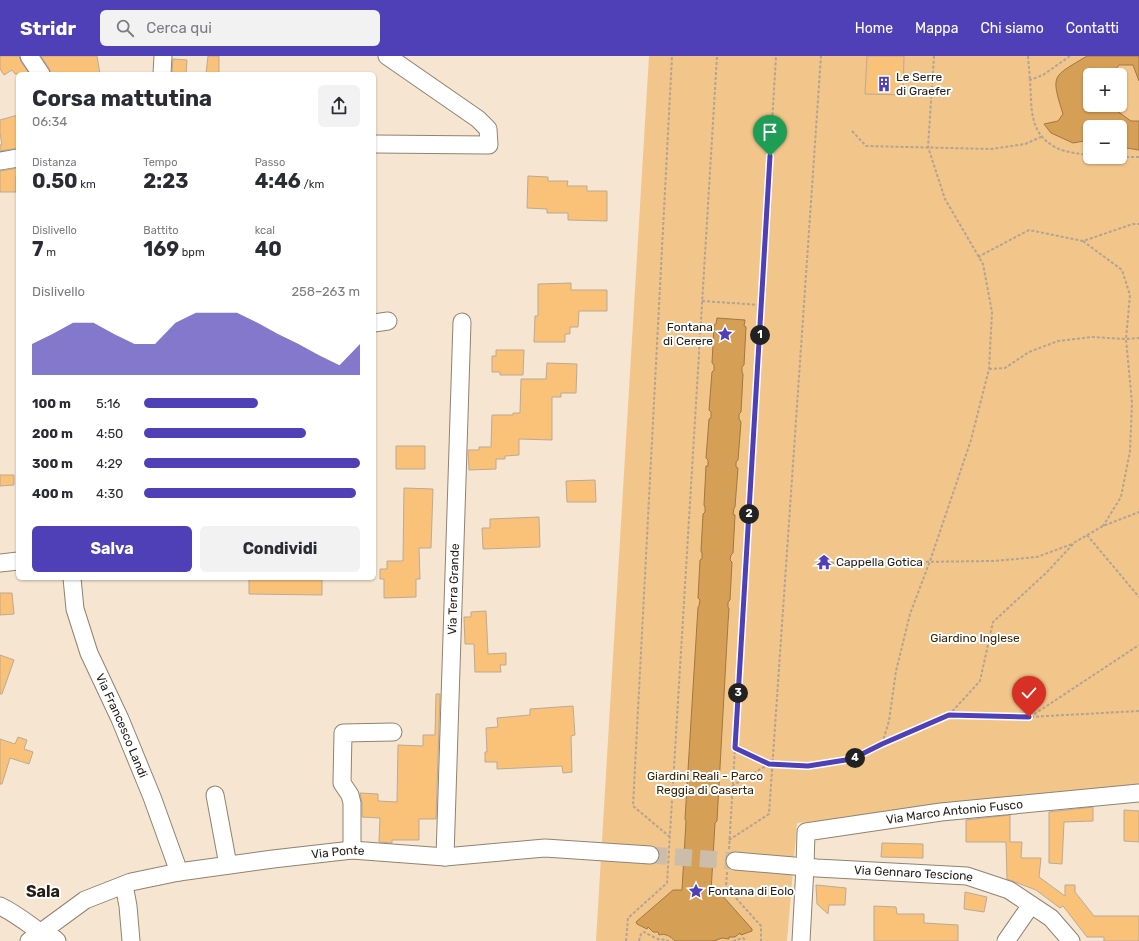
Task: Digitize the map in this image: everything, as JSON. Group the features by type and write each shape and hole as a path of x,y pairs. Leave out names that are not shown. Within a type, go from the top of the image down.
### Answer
{"street":[{"path":"29,56 40,72"},
{"path":"162,72 163,56"},
{"path":"376,144 488,145 488,129 478,119 387,56"},
{"path":"0,161 16,158"},
{"name":"Via Terra Grande","path":"445,857 462,322"},
{"path":"0,563 16,561"},
{"name":"Via Francesco Landi","path":"72,580 75,609 89,653 120,719 149,790 179,872"},
{"path":"352,850 352,803 350,795 342,783 343,733 393,732"},
{"name":"Via Marco Antonio Fusco","path":"801,941 806,832 941,812 1139,793"},
{"path":"215,795 228,865"},
{"name":"Via Ponte","path":"35,936 85,900 131,882 179,872 273,859 352,850 445,857 545,848 650,855"},
{"name":"Via Gennaro Tescione","path":"730,863 967,876 1009,890 1051,918 1071,941"},
{"path":"124,885 128,906 131,941"},
{"path":"1006,941 1031,905"},
{"path":"0,906 12,912 35,936 55,939 57,941"}],"path":[{"path":"670,837 633,806 672,56"},
{"path":"626,941 628,918 667,883 717,56"},
{"path":"760,941 761,926 726,887 730,863 729,840 732,786 776,56"},
{"path":"729,840 769,814 771,764 821,56"},
{"path":"882,744 890,721 896,671 910,614 930,561 971,440 989,369 992,312 983,264 944,199 928,147 934,56"},
{"path":"1028,56 1034,123 1040,137 1057,148 1083,154"},
{"path":"1030,80 1043,75 1070,56"},
{"path":"852,131 866,146 991,149 1025,144 1040,137"},
{"path":"1127,157 1139,157"},
{"path":"1083,241 1134,224 1139,224"},
{"path":"978,257 1029,230 1083,241 1122,270 1130,295 1126,339 1132,403 1130,452 1121,497 1103,526"},
{"path":"702,301 761,305"},
{"path":"989,369 1005,368 1029,352 1058,341 1092,337 1126,339 1139,338"},
{"path":"831,563 994,561 1037,557 1069,546 1103,526 1139,512"},
{"path":"1087,536 1139,597"},
{"path":"735,748 771,764 808,766 852,759 882,744 949,715 980,682 993,622 1046,573 1075,542"},
{"path":"1029,717 1139,645"},
{"path":"949,715 1029,717 1139,711"},
{"path":"732,786 771,764"},
{"path":"639,941 641,934 644,932 656,939 665,939 669,941"},
{"path":"734,941 743,938 746,941"}],"green space":[{"path":"649,56 1139,56 1139,790 797,823 787,941 596,941"}],"shaded area":[{"path":"1087,56 1139,56 1139,81 1133,65 1119,65 1117,68 1083,68 1083,112 1118,112 1131,121 1139,121 1139,150 1127,148 1127,120 1083,120 1083,141 1073,143 1051,133 1044,124 1058,121 1063,114 1056,91 1056,83 1057,78 1067,68"},
{"path":"717,318 745,320 744,326 746,327 744,365 742,367 741,412 739,414 739,419 741,422 738,460 736,462 736,467 738,468 735,507 733,514 735,515 733,553 730,560 732,562 730,600 728,602 729,609 717,821 715,823 711,892 720,893 752,929 752,931 741,935 740,933 735,937 729,937 729,939 722,938 714,941 675,941 667,935 659,935 658,932 653,932 648,927 647,929 636,922 673,890 682,890 698,607 700,600 698,598 700,560 702,559 703,514 705,512 706,466 708,466 708,460 706,458 709,419 711,418 711,412 709,410 712,372 714,370 714,365 712,363 714,325 716,324"}],"building":[{"path":"0,56 19,56 21,62 28,72 16,72 15,74 12,70 4,75 0,69"},
{"path":"41,56 97,56 100,72 50,72"},
{"path":"208,56 219,56 219,72 206,72"},
{"path":"867,56 904,56 903,95 865,94"},
{"path":"173,59 187,60 186,72 172,72"},
{"path":"16,116 16,148 0,151 0,145 2,145 0,120"},
{"path":"16,168 16,192 0,192 0,171"},
{"path":"528,176 548,177 548,181 568,181 567,186 587,186 587,191 607,191 607,221 568,220 568,213 547,213 547,209 527,208"},
{"path":"571,283 571,290 607,290 607,311 579,311 578,327 570,327 570,334 565,334 565,342 534,342 535,316 538,316 538,284"},
{"path":"496,350 524,350 523,375 500,375 500,372 492,372 492,356 496,356"},
{"path":"547,363 577,364 576,393 561,393 561,397 552,397 552,440 519,439 519,455 505,456 505,459 496,459 496,469 469,470 468,450 479,450 479,447 491,447 492,415 513,415 513,413 520,413 521,379 546,379"},
{"path":"396,446 425,446 425,469 396,469"},
{"path":"0,475 14,475 14,485 0,486"},
{"path":"595,480 596,502 567,502 566,481"},
{"path":"404,488 433,489 431,548 419,548 420,579 416,579 416,597 384,598 384,579 380,579 380,569 387,569 387,561 403,561"},
{"path":"539,517 540,547 483,549 482,528 490,528 490,519"},
{"path":"249,580 322,580 322,595 249,594"},
{"path":"0,593 12,593 14,614 0,615"},
{"path":"486,611 488,654 506,653 506,665 500,665 501,672 475,672 474,644 465,644 464,617 471,617 471,612"},
{"path":"0,655 14,660 2,694 0,694"},
{"path":"436,694 440,694 436,819 419,819 419,840 392,840 392,843 379,842 380,818 362,817 360,793 378,794 378,801 397,802 398,745 423,746 423,735 435,735"},
{"path":"573,706 575,735 571,736 572,772 563,773 562,766 497,769 497,762 485,762 485,752 487,752 486,728 498,727 497,718 530,715 530,709"},
{"path":"18,737 27,740 24,749 33,752 29,764 10,758 2,784 0,784 0,739 15,744"},
{"path":"1093,807 1093,821 1064,822 1062,864 1049,863 1049,812"},
{"path":"1124,810 1139,811 1139,842 1124,841"},
{"path":"1010,815 1010,842 1022,842 1021,858 1041,858 1039,877 1065,896 1065,885 1075,885 1075,892 1094,916 1139,916 1139,941 1104,941 1104,937 1087,937 1063,906 1060,908 1036,890 1007,879 1006,842 966,842 966,820"},
{"path":"882,843 923,844 923,858 881,857"},
{"path":"816,885 846,888 845,905 829,905 828,914 817,904"},
{"path":"965,892 987,897 984,912 964,909"},
{"path":"874,906 896,907 897,914 924,914 924,923 958,925 958,941 874,941"}],"tunnel":[{"path":"650,855 735,861"}],"place":[{"name":"Le Serre di Graefer","path":"884,84"},
{"name":"Fontana di Cerere","path":"725,334"},
{"name":"Cappella Gotica","path":"824,562"},
{"name":"Fontana di Eolo","path":"696,891"}],"district":[{"name":"Sala","path":"43,891"}],"route":[{"path":"770,156 735,748 769,764 808,766 852,759 882,744 949,715 1029,717"}],"park label":[{"name":"Giardino Inglese","path":"975,638"},
{"name":"Giardini Reali - Parco Reggia di Caserta","path":"705,783"}]}
